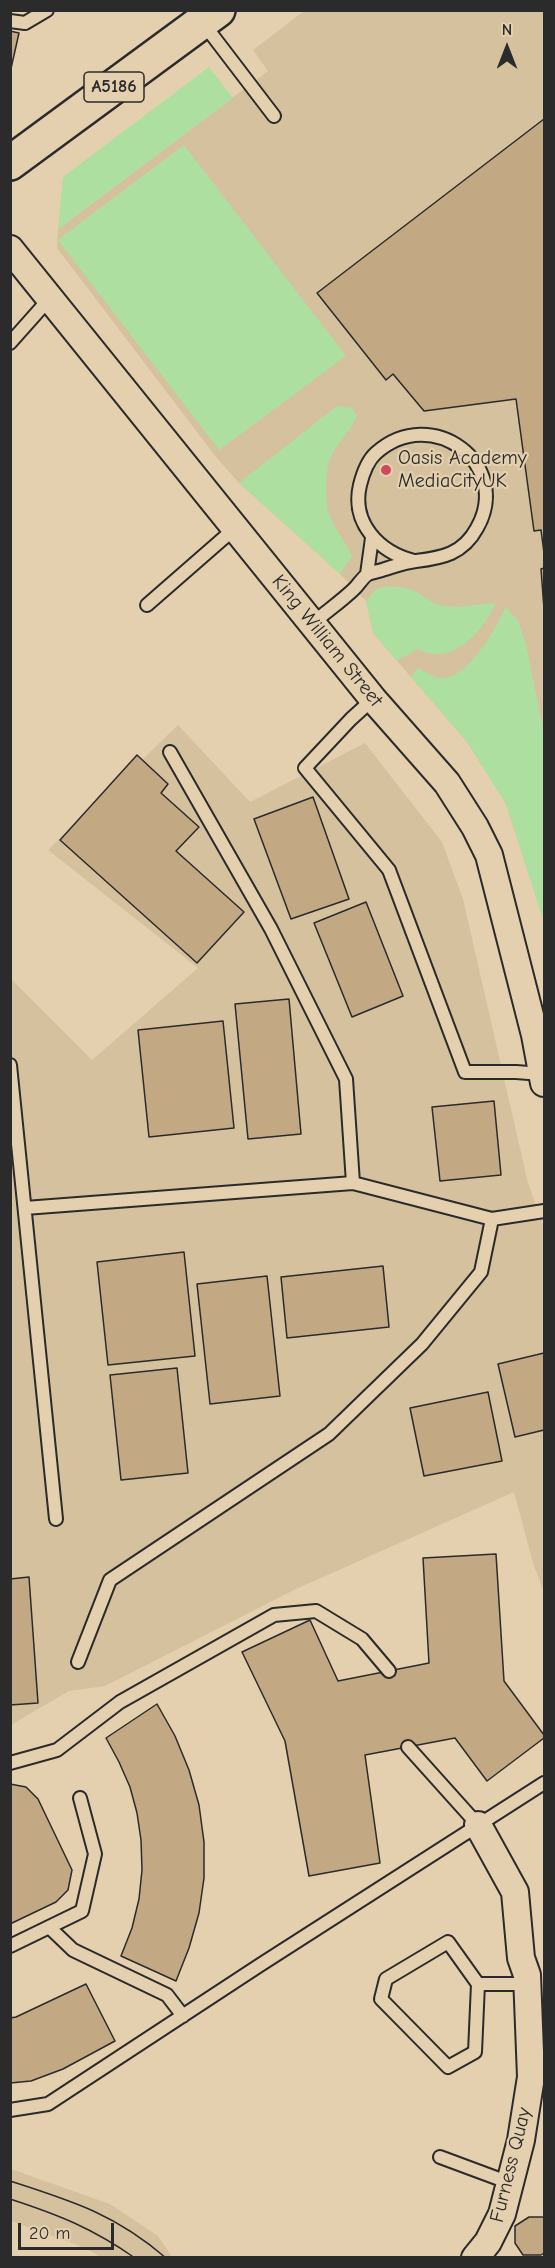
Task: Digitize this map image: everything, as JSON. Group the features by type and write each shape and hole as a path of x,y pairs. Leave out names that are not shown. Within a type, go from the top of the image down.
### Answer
{"main road":[{"name":"A5186","path":"10,163 210,16"}],"street":[{"name":"King William Street","path":"10,249 373,699 447,783 475,826 489,855 540,1034 543,1079"},
{"name":"Furness Quay","path":"476,2258 488,2242 502,2214 521,2140 531,2077 527,1975 533,1961 514,1892 478,1825"}],"lane":[{"path":"10,21 24,23 47,10"},
{"path":"210,16 274,116"},
{"path":"10,344 50,298"},
{"path":"367,574 451,554 466,544 477,529 484,512 485,493 482,475 472,459 459,446 442,437 423,434 404,436 387,444 372,457 363,474 358,492 359,508 372,538 391,553 414,561"},
{"path":"147,605 234,529"},
{"path":"313,623 355,588 367,574 372,538"},
{"path":"373,699 305,768 388,870 465,1072 516,1072 543,1079"},
{"path":"170,752 271,929 346,1079 353,1183"},
{"path":"10,1065 56,1519"},
{"path":"25,1208 353,1183 492,1219 544,1211"},
{"path":"78,1662 110,1581 329,1434 422,1344 481,1272 492,1219"},
{"path":"10,1762 57,1750 120,1702 274,1615 316,1611 362,1639 388,1671"},
{"path":"408,1747 478,1825"},
{"path":"10,2110 48,2104 544,1783"},
{"path":"10,1946 82,1911 95,1854 80,1798"},
{"path":"49,1927 73,1950 167,1995 183,2016"},
{"path":"448,1942 478,1984 475,2052 448,2067 381,1999 386,1979 448,1942"},
{"path":"478,1984 527,1984"},
{"path":"440,2157 510,2183"}],"shaded area":[{"name":"Oasis Academy MediaCityUK","path":"304,11 544,11 544,922 506,804 467,742 373,633 366,601 340,574 239,483 216,457 57,248 58,229 268,71 253,50"},
{"path":"178,725 250,802 365,743 442,842 463,899 528,1183 544,1228 544,1592 533,1563 514,1492 294,1590 105,1686 69,1691 11,1725 10,978 92,1060 198,968 48,850"},
{"path":"11,2169 110,2204 158,2236 172,2257 100,2257 72,2243 11,2221"}],"green space":[{"path":"209,67 233,98 58,229 63,177"},
{"path":"184,145 346,356 219,450 58,240"},
{"path":"337,406 352,408 357,415 333,453 327,471 326,495 329,514 352,556 340,574 239,483"},
{"path":"389,586 412,590 440,605 458,607 496,604 486,621 472,637 455,650 436,654 417,649 397,661 373,633 366,601 376,589"},
{"path":"506,607 518,621 526,645 544,733 544,922 506,804 467,742 411,677 418,668 442,678 455,675 473,660"}],"building":[{"path":"10,31 19,33 10,73"},
{"path":"544,119 544,553 541,530 534,531 516,399 424,411 393,374 386,380 317,293"},
{"path":"544,568 544,609 541,569"},
{"path":"137,755 168,784 161,793 199,827 176,851 244,912 197,963 60,840"},
{"path":"313,797 349,899 291,919 254,819"},
{"path":"366,902 403,996 352,1017 314,923"},
{"path":"289,999 301,1134 248,1139 235,1004"},
{"path":"223,1021 234,1128 149,1137 138,1030"},
{"path":"494,1101 501,1175 440,1181 432,1107"},
{"path":"184,1252 195,1356 108,1365 97,1262"},
{"path":"383,1266 389,1327 287,1338 281,1277"},
{"path":"267,1276 280,1396 210,1404 197,1284"},
{"path":"544,1353 544,1430 515,1437 498,1364"},
{"path":"177,1368 188,1473 121,1480 110,1375"},
{"path":"488,1392 502,1461 424,1476 410,1408"},
{"path":"496,1554 504,1681 544,1738 487,1781 455,1738 365,1755 380,1863 309,1876 285,1741 242,1652 310,1620 338,1681 429,1663 423,1558"},
{"path":"29,1577 38,1703 10,1705 10,1579"},
{"path":"157,1704 175,1736 189,1770 199,1805 204,1842 204,1878 199,1913 176,1981 121,1956 132,1928 139,1899 142,1870 141,1840 130,1787 106,1738"},
{"path":"10,1784 26,1787 38,1799 72,1870 68,1890 56,1902 10,1924"},
{"path":"86,1984 115,2041 63,2069 31,2081 10,2083 10,2018"},
{"path":"529,2217 544,2217 544,2253 541,2255 523,2255 515,2243 515,2226"}],"tram line":[{"path":"10,2181 92,2210 129,2230 166,2258"},
{"path":"10,2199 75,2223 135,2258"}],"place":[{"name":"Oasis Academy MediaCityUK","path":"386,470"}]}
